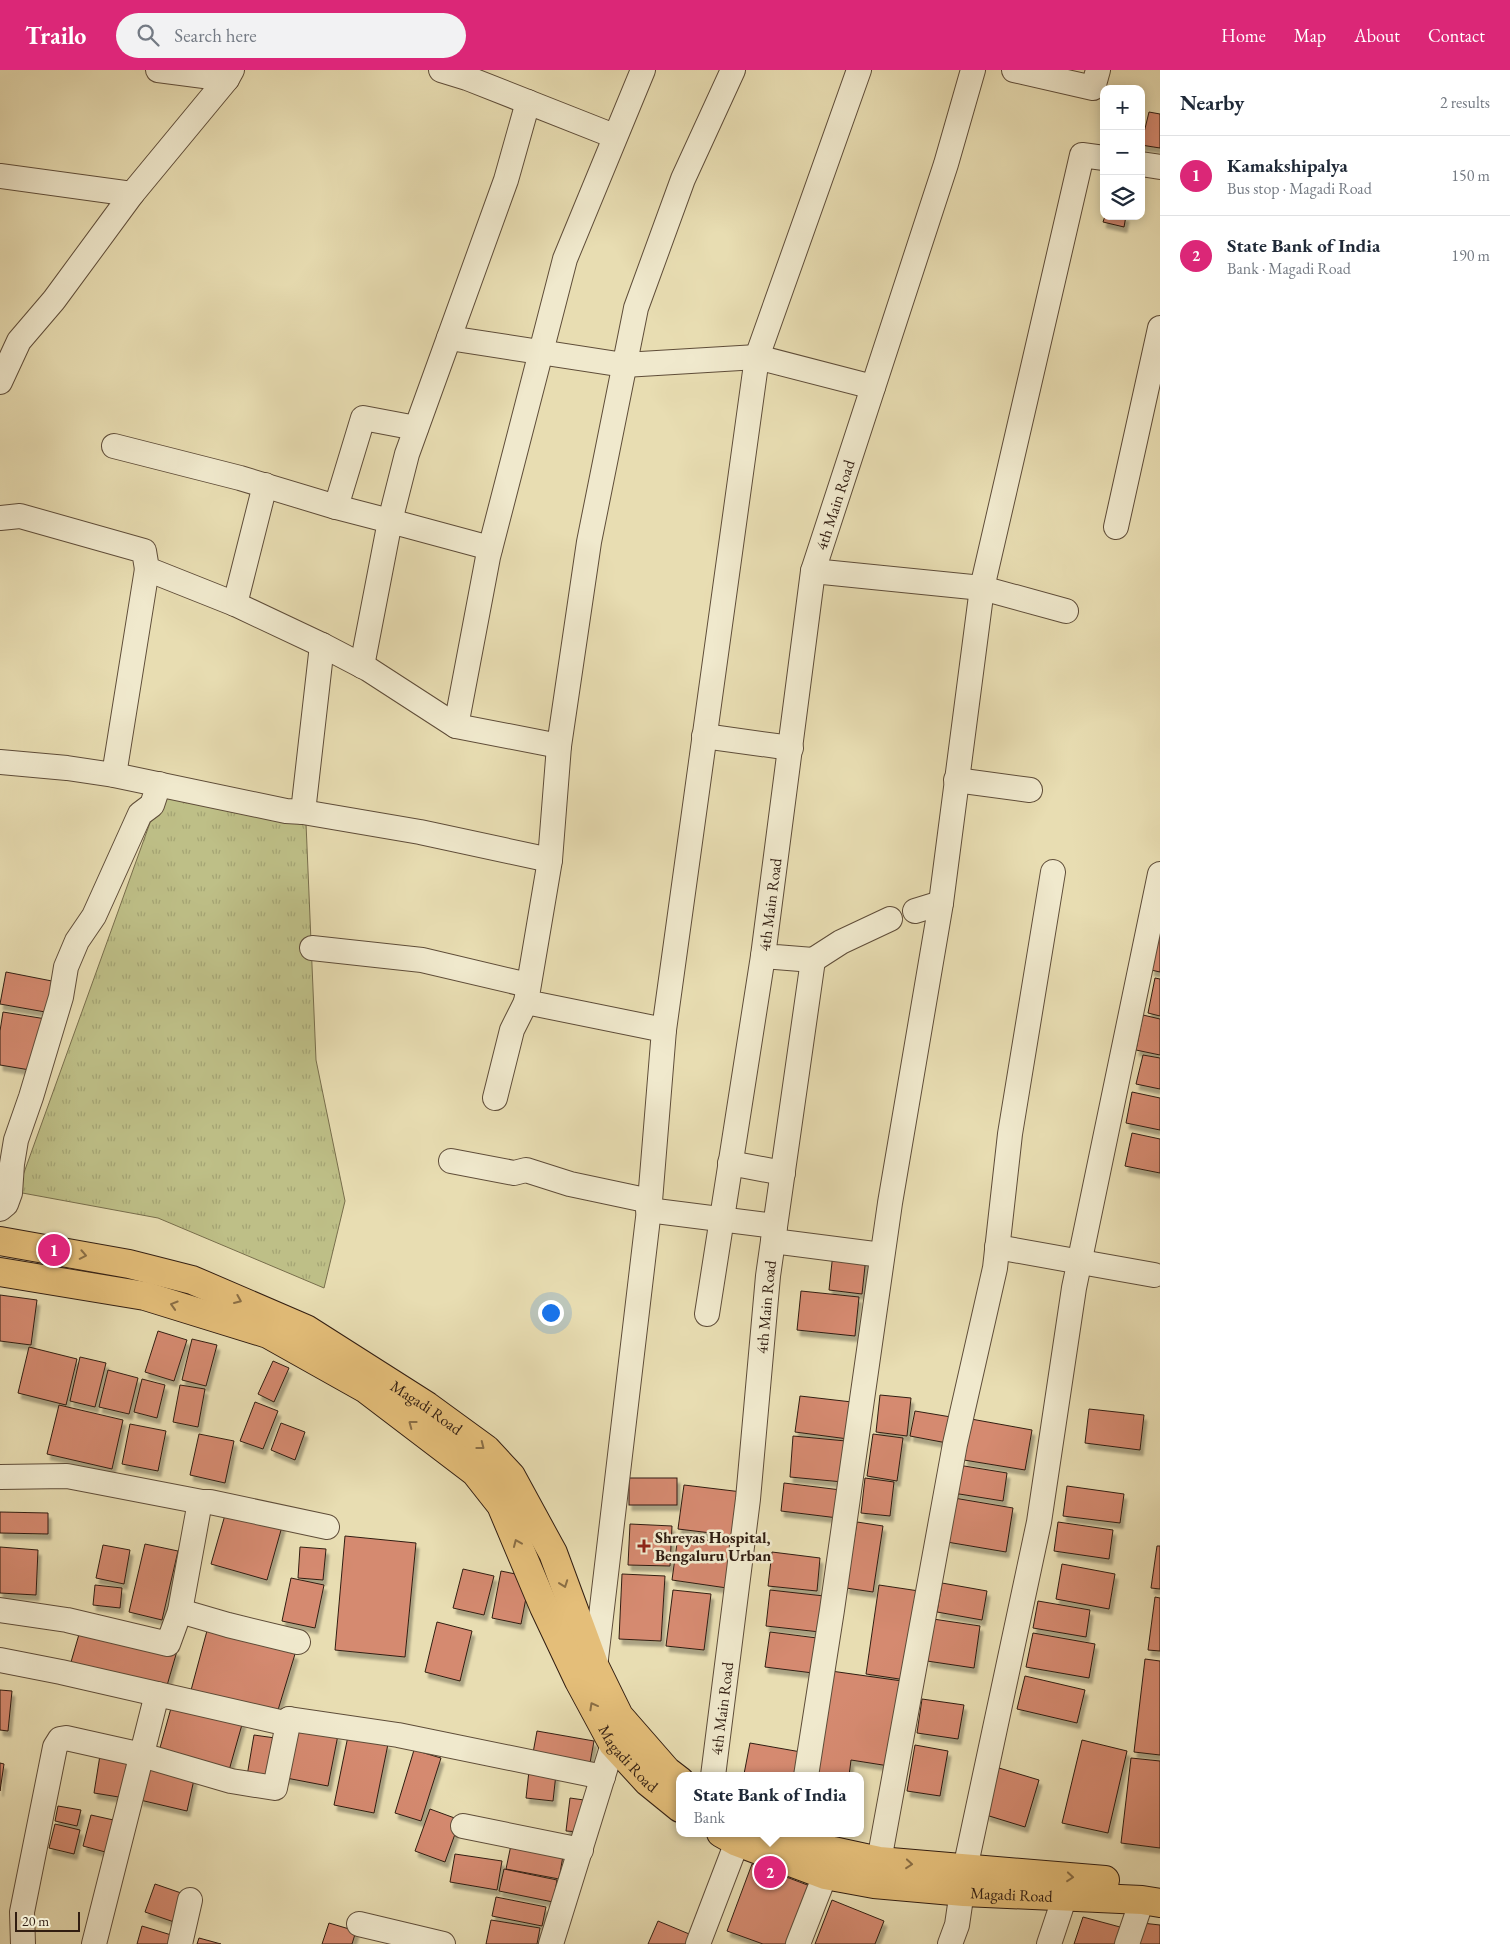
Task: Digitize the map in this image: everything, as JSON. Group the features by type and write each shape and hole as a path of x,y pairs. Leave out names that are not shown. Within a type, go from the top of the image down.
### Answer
{"main road":[{"name":"Magadi Road","path":"0,1242 129,1264 192,1280 306,1329 427,1406 486,1449 511,1476 553,1553 587,1674 613,1744 648,1782 676,1805"},
{"name":"Magadi Road","path":"0,1272 145,1296 268,1334 366,1390 475,1472 501,1505 544,1607 587,1674 619,1716 667,1771 676,1778"},
{"name":"Magadi Road","path":"797,1837 878,1861 963,1880 1065,1896 1154,1896"},
{"name":"Magadi Road","path":"729,1838 826,1875 874,1884 963,1880 1154,1896"}],"street":[{"path":"158,70 230,75"},
{"path":"441,70 467,78 614,136"},
{"path":"456,726 490,548 565,258 643,70"},
{"path":"495,1098 512,1030 527,993 550,860 559,746 589,542 636,308 683,179 733,70"},
{"path":"587,1674 649,1205 664,1030 757,357 859,70"},
{"name":"4th Main Road","path":"714,1772 748,1499 774,1234 812,960 763,956 813,571 946,164 973,70"},
{"path":"1014,70 1093,88 1098,70"},
{"path":"0,382 10,339 54,300 132,194 230,75"},
{"path":"362,666 390,521 407,454 506,180 528,102"},
{"path":"807,1772 832,1610 882,1255 941,903 982,588 1082,155 1100,157"},
{"path":"1145,165 1160,167"},
{"path":"0,176 132,194"},
{"path":"1116,527 1152,401 1160,328"},
{"path":"449,338 624,364 757,357 872,388"},
{"path":"336,507 363,418 416,428"},
{"path":"114,446 265,484 336,507 490,548"},
{"path":"235,604 265,484"},
{"path":"0,518 20,516 144,551 147,569 114,775"},
{"path":"147,569 235,604 322,645 362,666 456,726 559,746"},
{"path":"813,571 982,588 1066,611"},
{"path":"303,812 322,645"},
{"path":"704,736 791,748"},
{"path":"0,762 67,768 114,775 286,812 303,812 420,832 550,860"},
{"path":"956,780 1030,790"},
{"path":"0,1209 6,1204 10,1192 16,1140 32,1097 61,997 66,967 78,942 94,916 140,814 152,805 159,784"},
{"path":"878,1861 955,1444 995,1268 1010,1134 1053,872"},
{"path":"950,1944 957,1925 963,1880 1039,1522 1074,1288 1160,874"},
{"path":"915,911 941,903"},
{"path":"812,960 841,942 890,919"},
{"path":"312,948 422,960 527,993 664,1030"},
{"path":"707,1314 763,956"},
{"path":"451,1161 514,1173 526,1170 649,1205 722,1219 774,1234 882,1255"},
{"path":"730,1163 783,1173"},
{"path":"997,1247 1154,1275"},
{"path":"0,1477 67,1476 210,1502 327,1527"},
{"path":"0,1610 67,1620 168,1644 180,1612 199,1507 202,1502"},
{"path":"180,1612 228,1626 298,1642"},
{"path":"0,1660 284,1722 289,1719 398,1735 603,1777"},
{"path":"94,1944 157,1694"},
{"path":"23,1944 22,1912 55,1746 60,1739 66,1738 142,1755 231,1780 275,1788 289,1719"},
{"path":"551,1944 613,1744"},
{"path":"463,1826 581,1850"},
{"path":"698,1944 729,1838"},
{"path":"798,1944 826,1875"},
{"path":"1049,1944 1065,1896"},
{"path":"1127,1944 1154,1896"},
{"path":"180,1944 190,1900"},
{"path":"359,1924 443,1944"}],"green space":[{"path":"160,795 306,823 316,1060 345,1201 324,1288 158,1218 17,1192"}],"building":[{"path":"1149,112 1160,114 1160,148 1145,146 1145,128"},
{"path":"1104,220 1125,220 1124,227 1103,222"},
{"path":"1158,938 1160,938 1160,972 1151,970"},
{"path":"6,972 57,982 51,1013 0,1004"},
{"path":"1155,978 1160,979 1160,1016 1148,1013"},
{"path":"3,1012 46,1019 36,1071 0,1065 0,1031"},
{"path":"1143,1015 1160,1019 1160,1055 1136,1050"},
{"path":"1143,1055 1160,1058 1160,1089 1136,1084"},
{"path":"1132,1092 1160,1098 1160,1130 1126,1123"},
{"path":"1132,1133 1160,1139 1160,1173 1125,1166"},
{"path":"833,1253 866,1257 862,1294 829,1290"},
{"path":"801,1291 859,1297 855,1336 797,1330"},
{"path":"0,1295 37,1300 31,1345 0,1341"},
{"path":"158,1331 187,1340 174,1381 145,1372"},
{"path":"192,1339 217,1345 206,1386 182,1380"},
{"path":"29,1347 77,1359 66,1405 18,1393"},
{"path":"80,1357 106,1363 95,1407 70,1401"},
{"path":"273,1361 289,1368 274,1402 258,1394"},
{"path":"108,1370 138,1378 129,1414 99,1407"},
{"path":"142,1379 165,1385 157,1418 134,1412"},
{"path":"180,1385 205,1389 198,1427 173,1422"},
{"path":"880,1395 911,1398 907,1436 876,1432"},
{"path":"800,1396 852,1402 848,1439 795,1432"},
{"path":"255,1402 278,1411 263,1449 240,1441"},
{"path":"59,1405 123,1420 112,1469 47,1454"},
{"path":"1089,1409 1144,1415 1140,1450 1085,1443"},
{"path":"915,1411 951,1417 947,1443 910,1436"},
{"path":"971,1419 1032,1430 1025,1470 964,1460"},
{"path":"281,1423 305,1432 295,1460 271,1450"},
{"path":"130,1424 166,1431 158,1471 122,1464"},
{"path":"199,1434 234,1441 225,1483 190,1475"},
{"path":"873,1434 903,1438 897,1481 867,1476"},
{"path":"793,1436 846,1441 843,1482 790,1477"},
{"path":"958,1465 1007,1473 1003,1501 953,1493"},
{"path":"629,1478 677,1478 677,1505 629,1505"},
{"path":"865,1478 894,1482 890,1516 861,1513"},
{"path":"784,1483 841,1490 838,1518 781,1511"},
{"path":"684,1485 742,1492 736,1536 678,1529"},
{"path":"1067,1486 1124,1494 1120,1523 1063,1516"},
{"path":"954,1498 1013,1508 1006,1552 947,1542"},
{"path":"227,1508 283,1523 267,1580 211,1564"},
{"path":"0,1512 48,1513 48,1534 0,1533"},
{"path":"857,1522 883,1526 873,1592 846,1588"},
{"path":"1058,1522 1113,1530 1109,1559 1054,1551"},
{"path":"630,1524 672,1526 670,1566 628,1565"},
{"path":"345,1536 416,1543 405,1657 335,1650"},
{"path":"678,1536 734,1544 727,1588 672,1580"},
{"path":"145,1544 178,1551 162,1620 129,1612"},
{"path":"103,1545 130,1550 124,1584 96,1578"},
{"path":"1157,1546 1160,1546 1160,1589 1151,1588"},
{"path":"0,1547 38,1550 36,1595 0,1593"},
{"path":"300,1547 326,1549 323,1580 298,1578"},
{"path":"772,1552 820,1558 817,1591 768,1586"},
{"path":"1062,1564 1115,1574 1109,1609 1056,1599"},
{"path":"463,1569 494,1576 484,1615 453,1608"},
{"path":"501,1571 530,1577 521,1624 492,1618"},
{"path":"622,1574 665,1576 661,1641 619,1639"},
{"path":"291,1578 324,1585 315,1628 282,1621"},
{"path":"942,1583 987,1591 982,1620 937,1612"},
{"path":"95,1585 122,1588 120,1608 93,1605"},
{"path":"879,1585 919,1591 906,1680 866,1674"},
{"path":"673,1590 711,1594 704,1650 666,1646"},
{"path":"770,1590 824,1596 820,1632 766,1626"},
{"path":"1155,1597 1160,1598 1160,1651 1148,1650"},
{"path":"1038,1601 1090,1610 1086,1637 1033,1628"},
{"path":"933,1619 980,1626 974,1668 927,1661"},
{"path":"437,1622 472,1631 460,1681 425,1672"},
{"path":"82,1624 177,1651 166,1689 71,1662"},
{"path":"208,1627 295,1654 278,1710 190,1694"},
{"path":"770,1632 817,1638 813,1673 765,1667"},
{"path":"1033,1633 1095,1644 1089,1678 1026,1667"},
{"path":"1145,1659 1160,1661 1160,1755 1134,1752"},
{"path":"831,1671 902,1681 889,1766 851,1760 850,1772 816,1772"},
{"path":"1025,1676 1085,1690 1077,1723 1017,1709"},
{"path":"0,1690 12,1691 8,1731 0,1730"},
{"path":"922,1699 964,1705 958,1739 917,1733"},
{"path":"173,1701 243,1721 228,1774 158,1755"},
{"path":"291,1725 338,1735 328,1786 281,1777"},
{"path":"537,1731 594,1741 590,1763 533,1753"},
{"path":"254,1735 282,1739 275,1781 247,1776"},
{"path":"348,1736 388,1744 374,1813 334,1805"},
{"path":"1082,1740 1127,1751 1108,1833 1062,1823"},
{"path":"750,1743 801,1752 798,1772 744,1772"},
{"path":"915,1745 948,1751 940,1796 907,1791"},
{"path":"101,1749 132,1754 125,1798 94,1793"},
{"path":"414,1750 441,1758 421,1821 395,1813"},
{"path":"1131,1758 1160,1761 1160,1848 1121,1843"},
{"path":"0,1763 4,1764 0,1791"},
{"path":"149,1764 195,1775 187,1811 140,1800"},
{"path":"999,1768 1039,1780 1025,1827 986,1815"},
{"path":"529,1771 556,1774 553,1801 526,1798"},
{"path":"570,1798 584,1800 580,1832 566,1831"},
{"path":"58,1806 81,1810 77,1826 55,1821"},
{"path":"430,1809 460,1820 445,1862 415,1851"},
{"path":"91,1815 118,1821 109,1853 83,1846"},
{"path":"55,1824 80,1830 74,1854 49,1848"},
{"path":"512,1840 564,1850 559,1879 506,1869"},
{"path":"455,1854 502,1861 497,1890 450,1882"},
{"path":"752,1864 810,1886 788,1944 763,1944 727,1931"},
{"path":"504,1869 557,1880 553,1902 499,1891"},
{"path":"155,1884 187,1895 177,1923 145,1912"},
{"path":"496,1897 546,1907 542,1926 492,1916"},
{"path":"832,1900 884,1921 875,1944 815,1944"},
{"path":"1083,1917 1120,1927 1115,1944 1074,1944"},
{"path":"491,1920 540,1928 537,1944 486,1944"},
{"path":"658,1921 694,1936 690,1944 648,1944"},
{"path":"329,1923 356,1931 352,1944 322,1944"},
{"path":"1142,1923 1160,1925 1160,1944 1140,1944"},
{"path":"142,1926 181,1938 179,1944 137,1944"},
{"path":"199,1938 221,1944 197,1944"}],"place":[{"name":"Kamakshipalya","path":"54,1250"},
{"name":"Shreyas Hospital, Bengaluru Urban","path":"644,1546"},
{"name":"State Bank of India","path":"770,1872"}]}
